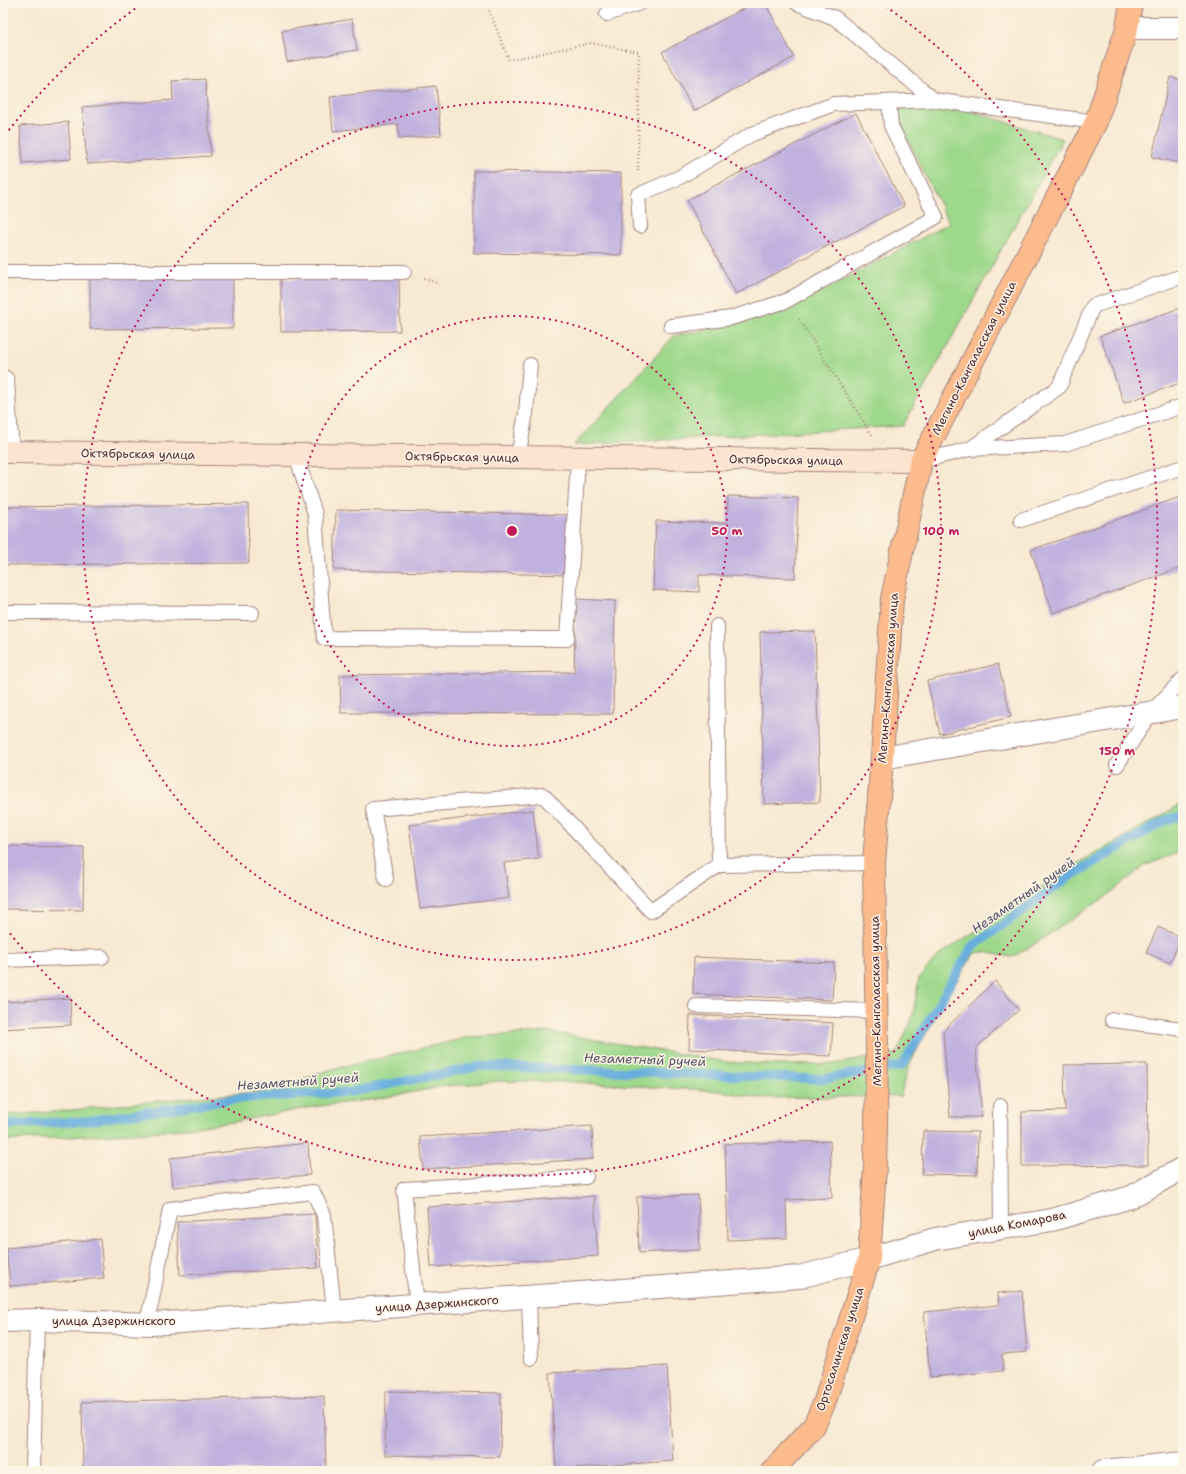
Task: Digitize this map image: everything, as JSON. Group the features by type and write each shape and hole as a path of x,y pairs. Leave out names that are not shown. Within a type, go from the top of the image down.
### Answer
{"main road":[{"name":"Мегино-Кангаласская улица","path":"869,1259 875,1167 877,1049 874,863 892,599 921,461 1096,122 1127,28 1131,3"},
{"name":"Октябрьская улица","path":"6,452 921,461"},
{"name":"Ортосалинская улица","path":"772,1471 814,1426 825,1401 869,1259"}],"street":[{"path":"1127,28 1183,28"},
{"path":"3,381 6,452"},
{"path":"882,758 1183,707"},
{"name":"улица Комарова","path":"869,1259 935,1239 1052,1220 1131,1197 1183,1168"},
{"name":"улица Дзержинского","path":"3,1321 37,1320 147,1324 334,1311 799,1277 869,1259"},
{"path":"1103,1471 1183,1463"}],"lane":[{"path":"607,14 640,3"},
{"path":"797,3 835,18 934,100"},
{"path":"640,226 638,194 680,177 752,134 834,104 934,100 1096,122"},
{"path":"671,326 731,318 788,299 936,217 891,126 889,102"},
{"path":"3,272 404,272"},
{"path":"970,449 1059,387 1093,306 1183,276"},
{"path":"518,457 526,413 530,365"},
{"path":"921,461 970,449 1065,444 1183,406"},
{"path":"296,455 315,514 324,638 567,639 578,458"},
{"path":"1021,520 1183,467"},
{"path":"3,612 252,613"},
{"path":"717,626 719,865"},
{"path":"1117,765 1150,712 1183,679"},
{"path":"386,879 373,809 543,795 651,910 719,865 874,863"},
{"path":"3,960 102,957"},
{"path":"696,1006 876,1011"},
{"path":"1112,1020 1183,1028"},
{"path":"1000,1106 1001,1228"},
{"path":"417,1305 404,1189 586,1177"},
{"path":"147,1324 170,1209 313,1192 324,1215 334,1311"},
{"path":"529,1297 531,1358"},
{"path":"33,1471 37,1320"}],"path":[{"path":"486,3 508,60 591,43 639,52 638,194"},
{"path":"788,299 888,461"}],"green space":[{"path":"934,100 1063,139 903,426 574,445 674,336 780,314 949,223 889,102"},
{"path":"1183,803 1183,851 1144,866 1109,895 1012,957 984,952 975,953 948,995 918,1049 909,1067 901,1096 758,1098 719,1091 571,1082 500,1081 440,1087 376,1099 312,1107 234,1122 164,1131 3,1141 3,1115 64,1111 265,1091 329,1070 470,1037 550,1032 727,1062 787,1065 833,1064 897,1053 913,1015 919,978 938,956 1065,871"}],"building":[{"path":"754,3 765,3 794,57 694,111 662,52"},
{"path":"352,19 357,50 287,62 282,31"},
{"path":"1170,77 1183,80 1183,164 1152,157"},
{"path":"205,79 211,156 87,164 82,107 173,100 172,81"},
{"path":"436,86 441,135 399,139 398,124 333,131 330,97"},
{"path":"856,113 904,206 736,294 687,200"},
{"path":"68,122 71,159 23,163 20,126"},
{"path":"474,171 621,173 621,255 474,253"},
{"path":"233,269 233,328 90,329 90,270"},
{"path":"399,278 400,331 281,332 281,279"},
{"path":"1183,307 1183,382 1124,403 1100,336"},
{"path":"728,496 798,498 795,578 699,575 699,592 653,590 656,521 727,523"},
{"path":"1183,496 1183,567 1053,613 1031,550"},
{"path":"248,504 249,563 3,565 3,507"},
{"path":"336,510 573,515 571,575 334,570"},
{"path":"576,599 615,601 613,714 341,713 340,675 574,672"},
{"path":"815,631 820,802 764,804 760,632"},
{"path":"998,664 1011,717 940,734 927,681"},
{"path":"533,810 539,859 504,863 509,898 420,909 409,825"},
{"path":"3,846 84,847 83,910 3,909"},
{"path":"1158,927 1181,937 1170,963 1146,953"},
{"path":"694,957 834,963 832,1000 693,994"},
{"path":"995,981 1019,1010 976,1048 982,1117 950,1117 943,1031"},
{"path":"70,998 71,1025 3,1029 3,1002"},
{"path":"690,1015 833,1023 831,1056 689,1049"},
{"path":"1147,1064 1148,1165 1022,1166 1022,1112 1065,1111 1064,1065"},
{"path":"592,1126 593,1159 423,1169 420,1137"},
{"path":"923,1131 978,1132 977,1175 922,1174"},
{"path":"830,1141 832,1198 786,1200 787,1238 728,1240 725,1144"},
{"path":"308,1143 310,1175 173,1187 170,1158"},
{"path":"698,1195 700,1250 639,1253 637,1197"},
{"path":"594,1196 598,1256 431,1267 427,1207"},
{"path":"315,1214 318,1268 180,1275 177,1222"},
{"path":"100,1239 104,1278 10,1286 6,1248"},
{"path":"1022,1291 1027,1352 1002,1354 1003,1371 930,1377 924,1312 999,1305 998,1293"},
{"path":"667,1366 673,1461 556,1469 550,1373"},
{"path":"386,1391 501,1393 500,1457 385,1455"},
{"path":"324,1396 326,1468 222,1471 83,1471 82,1402"}],"waterway":[{"name":"Незаметный ручей","path":"3,1125 86,1121 235,1099 350,1092 481,1066 822,1079 902,1066 972,947 1069,877 1166,820 1183,816"}]}
